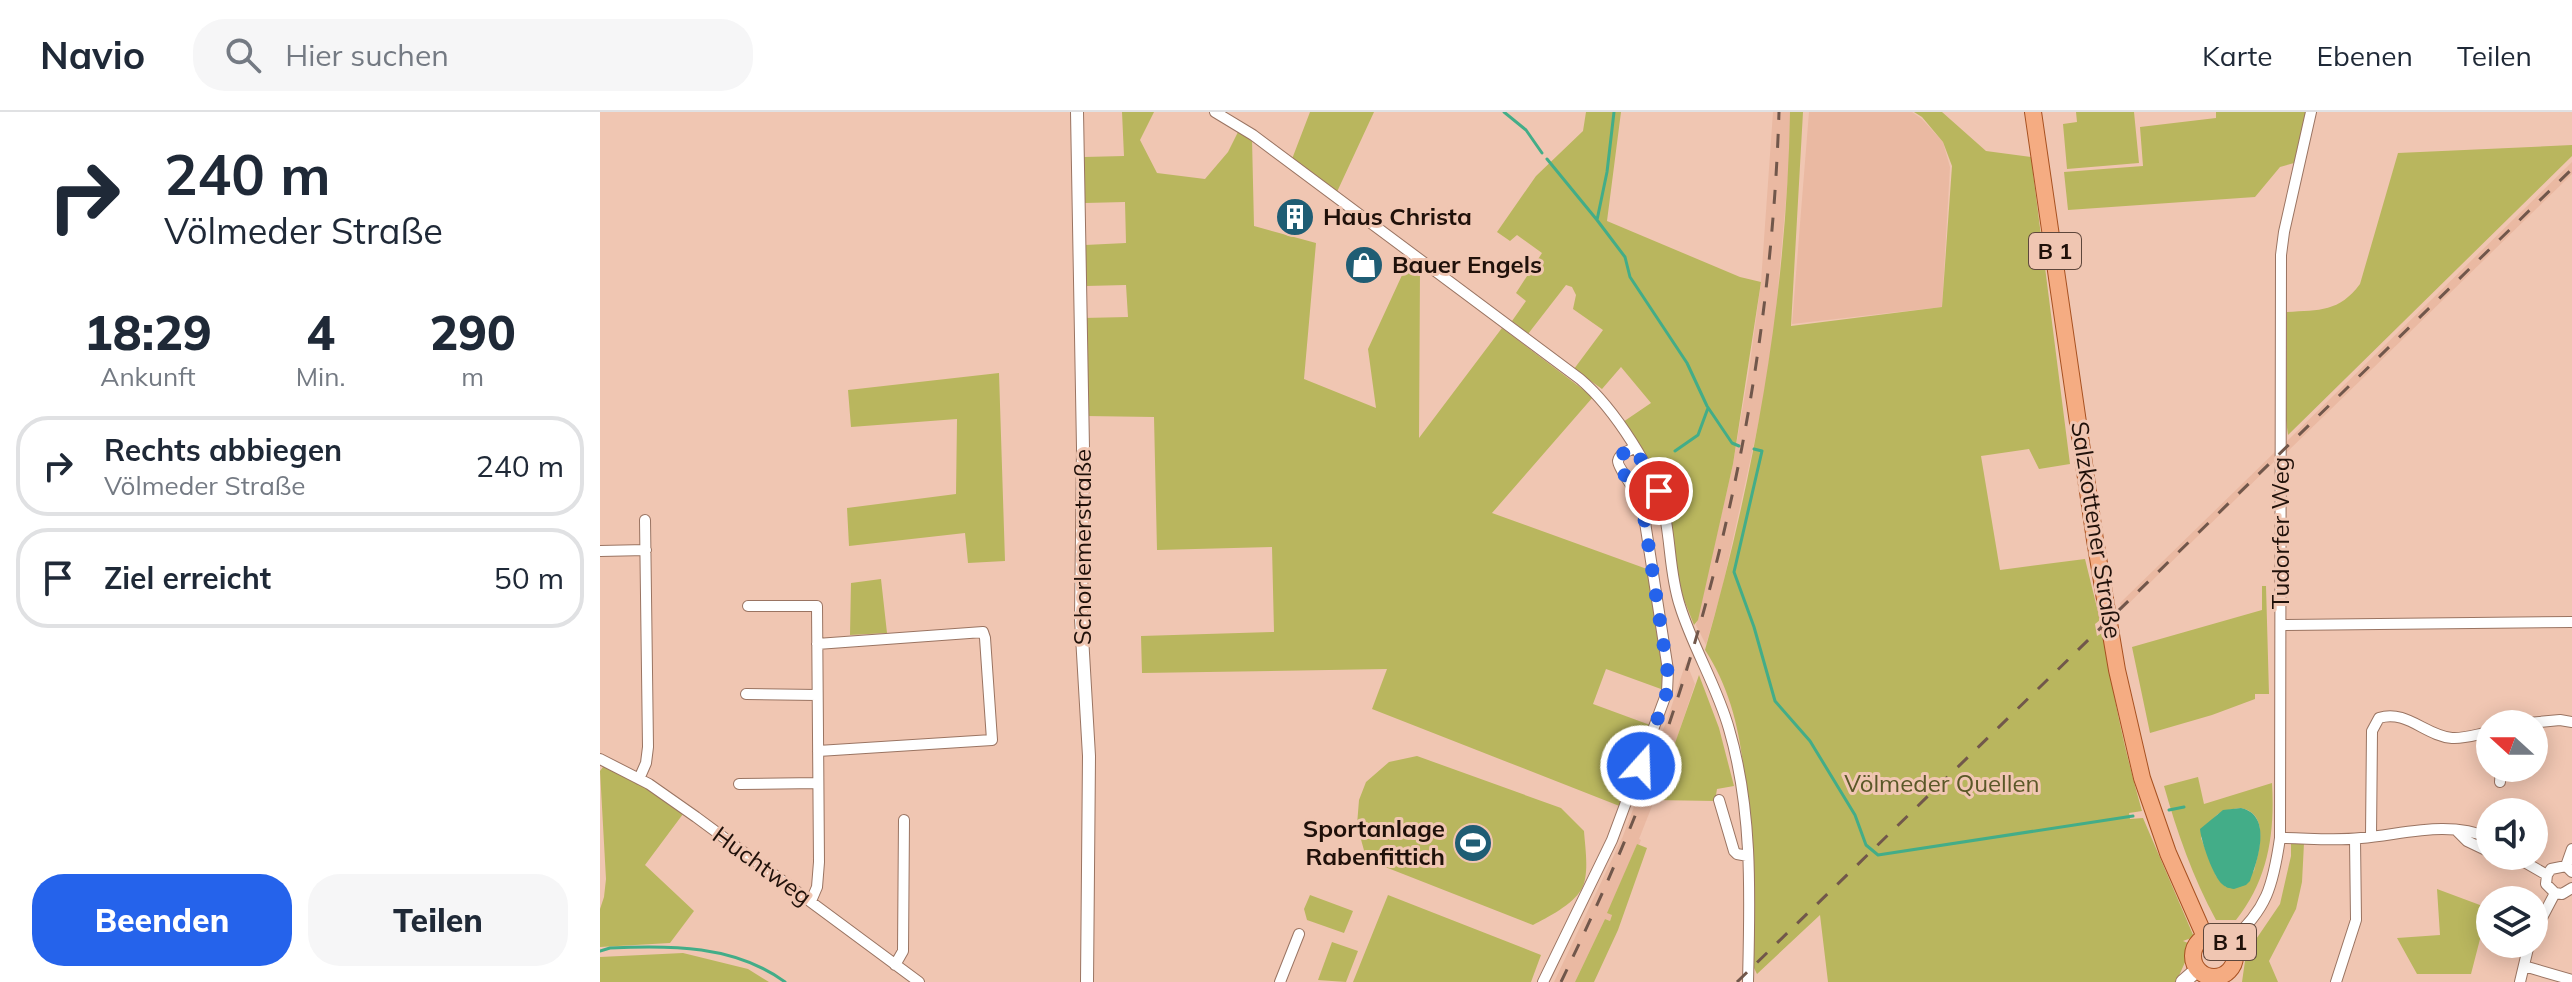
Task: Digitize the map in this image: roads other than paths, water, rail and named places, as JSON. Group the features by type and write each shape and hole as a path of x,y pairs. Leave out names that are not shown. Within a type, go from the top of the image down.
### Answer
{"main road":[{"name":"Salzkottener Straße","path":"2033,112 2095,540 2117,670 2146,790 2168,853 2205,937"},
{"name":"B 1","path":"2215,935 2230,942 2235,958 2228,978 2207,975 2198,969 2195,964 2196,944 2205,937 2215,935"},
{"path":"2183,982 2198,969"}],"street":[{"name":"Schorlemerstraße","path":"1077,112 1083,448 1081,619 1089,756 1087,982"},
{"path":"1215,112 1253,135 1580,379 1603,401 1634,448 1659,491 1666,516 1679,603 1729,728 1746,811 1748,982"},
{"name":"Tudorfer Weg","path":"2230,942 2251,923 2265,900 2275,871 2280,838 2281,255 2311,112"},
{"path":"1543,982 1612,840 1667,692 1668,670 1642,503 1635,487 1618,467 1620,456 1634,448"},
{"path":"639,779 646,763 648,747 645,520"},
{"path":"600,551 646,550"},
{"path":"748,606 817,606 817,887 811,901"},
{"path":"2281,625 2572,622"},
{"path":"817,644 983,632 992,740 818,751"},
{"path":"746,694 817,695"},
{"path":"2371,837 2372,731 2379,718 2403,718 2451,738 2476,734"},
{"path":"2548,721 2572,722"},
{"name":"Huchtweg","path":"600,759 639,779 696,817 919,982"},
{"path":"739,784 818,783"},
{"path":"1719,800 1734,851 1748,856"},
{"path":"895,965 903,951 904,820"},
{"path":"2280,838 2355,839 2442,828 2476,832"},
{"path":"2456,830 2476,845"},
{"path":"2336,982 2356,920 2355,839"},
{"path":"2572,849 2569,869 2551,869 2546,884 2555,893 2562,894 2572,888"},
{"path":"2538,870 2547,875"},
{"path":"2548,906 2555,893"},
{"path":"1280,982 1299,934"},
{"path":"2520,982 2526,958"},
{"path":"2524,966 2572,980"}],"waterway":[{"path":"1504,112 1526,130 1542,153"},
{"path":"1614,112 1607,172 1597,220 1625,257 1630,277 1687,363 1707,406 1732,443 1739,446"},
{"path":"1547,159 1597,220"},
{"path":"1675,451 1698,435 1708,408"},
{"path":"1754,449 1762,451 1734,572 1754,627 1775,701 1810,741 1855,815 1866,845 1878,855 2133,816"},
{"path":"2169,810 2184,807"},
{"path":"600,951 656,947 701,950 745,961 785,982"}],"railway":[{"path":"1561,982 1613,869 1648,782 1685,676 1708,597 1744,437 1757,357 1768,275 1779,112"},
{"path":"1737,982 2572,169"}],"place":[{"name":"Haus Christa","path":"1295,217"},
{"name":"Bauer Engels","path":"1364,265"},
{"name":"Sportanlage Rabenfittich","path":"1473,843"}],"park label":[{"name":"Völmeder Quellen","path":"1942,784"}]}
